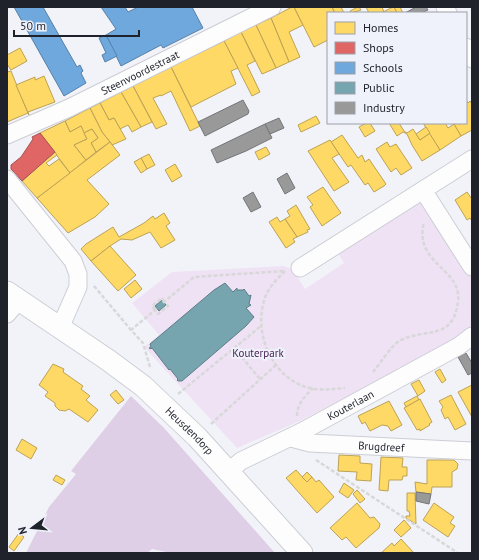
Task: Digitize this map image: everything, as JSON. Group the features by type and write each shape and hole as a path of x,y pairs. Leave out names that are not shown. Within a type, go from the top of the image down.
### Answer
{"main road":[{"name":"Heusdendorp","path":"11,303 60,328 108,360 143,386 197,437 302,553"}],"street":[{"name":"Steenvoordestraat","path":"7,135 69,108 272,7"},
{"path":"467,49 472,59"},
{"path":"292,269 472,159"},
{"path":"7,179 76,268 78,287 60,328"},
{"path":"423,190 472,267"},
{"name":"Kouterlaan","path":"228,472 241,461 296,435 459,346 472,336"},
{"name":"Brugdreef","path":"296,435 310,443 472,451"}],"path":[{"path":"367,377 373,373 392,346 400,340 443,329 451,322 457,312 457,288 450,276 435,263 423,242 422,229 425,218 433,206"},
{"path":"76,268 86,277 143,343 152,374 143,386"},
{"path":"164,302 194,277 292,269"},
{"path":"292,269 274,282 266,295 262,312 261,326 265,345 276,365 289,377 302,385 328,390 346,388"},
{"path":"162,298 168,306 158,314 155,310 152,306 162,298"},
{"path":"131,330 155,310"},
{"path":"164,405 261,326"},
{"path":"234,348 260,379"},
{"path":"197,437 276,365"},
{"path":"296,435 297,410 301,401 313,388"},
{"path":"312,457 458,553"}],"green space":[{"name":"Kouterpark","path":"415,203 420,203 425,206 472,279 472,328 461,338 300,421 237,448 144,347 159,335 132,303 172,272 284,266 293,270 305,289 344,263 338,253"}],"shaded area":[{"path":"131,396 164,428 275,553 171,553 152,549 147,553 26,553 49,507 76,474 71,471"}],"building: Homes":[{"path":"294,7 303,25 289,32 300,57 289,62 271,18"},
{"path":"294,7 332,7 334,12 327,12 327,40 314,47"},
{"path":"332,7 341,7 344,12 334,12"},
{"path":"358,7 361,10 354,12 350,11"},
{"path":"366,7 382,7 384,12 368,12"},
{"path":"393,7 396,12 383,12"},
{"path":"394,7 400,7 402,12 396,12"},
{"path":"271,18 289,62 276,68 256,25"},
{"path":"256,25 276,68 262,74 241,32"},
{"path":"241,32 255,61 247,65 260,92 252,96 224,41"},
{"path":"224,41 238,68 231,71 236,84 191,107 171,67"},
{"path":"20,48 27,61 11,70 7,64 7,55"},
{"path":"171,67 200,126 190,131 171,91 153,98 167,124 156,129 133,86"},
{"path":"11,71 28,113 7,122 7,72"},
{"path":"44,76 55,102 28,112 29,115 16,85 35,77 35,80"},
{"path":"133,86 152,122 141,127 121,92"},
{"path":"121,92 141,127 132,132 128,125 120,129 114,118 109,120 100,103"},
{"path":"470,101 472,104 472,130 461,136 454,124 467,124 467,102 468,103"},
{"path":"100,103 109,120 114,118 126,139 112,145 102,132 90,108"},
{"path":"90,108 102,132 110,142 96,152 91,143 98,138 92,129 84,133 81,126 70,132 65,121"},
{"path":"316,116 320,123 301,132 298,125"},
{"path":"65,121 70,132 81,126 87,139 74,145 86,160 70,173 40,133"},
{"path":"364,124 371,124 375,131 365,137 359,127"},
{"path":"390,124 400,124 407,133 413,129 420,140 430,133 440,150 422,161 407,134 403,132 397,136"},
{"path":"424,124 446,124 448,128 454,124 461,136 440,150"},
{"path":"426,127 430,133 420,140 416,134"},
{"path":"92,129 98,138 91,143 96,152 86,160 74,145 87,139 84,133"},
{"path":"342,135 358,158 362,155 365,162 369,159 386,184 384,186 374,192 368,183 365,185 351,165 348,167 331,142"},
{"path":"330,140 339,154 332,158 349,182 334,191 308,151"},
{"path":"110,142 120,155 87,180 109,204 95,217 68,233 37,198"},
{"path":"387,142 390,147 396,144 412,168 401,175 396,168 391,172 376,149"},
{"path":"266,147 270,154 259,160 255,152"},
{"path":"55,152 57,155 46,163 49,166 59,159 70,173 37,198 22,181"},
{"path":"149,154 155,165 147,169 141,158"},
{"path":"141,158 147,169 141,173 134,162"},
{"path":"175,164 182,176 172,182 165,170"},
{"path":"323,187 341,213 322,226 310,207 313,205 307,197"},
{"path":"467,192 472,199 472,221 470,218 467,220 455,200"},
{"path":"296,205 310,229 307,230 308,232 297,237 285,219 290,216 287,211"},
{"path":"164,213 170,223 166,226 175,240 161,248 150,232 132,240 121,239 91,261 81,249 86,244 113,227 119,237 144,223 153,216 155,219"},
{"path":"277,217 280,222 285,219 297,237 293,239 295,242 286,248 269,222"},
{"path":"110,246 136,275 118,291 91,261"},
{"path":"135,280 142,289 131,298 124,289"},
{"path":"53,364 64,369 63,372 83,386 81,389 90,396 86,400 98,410 88,422 69,409 65,411 59,410 55,406 55,403 45,396 48,392 39,385"},
{"path":"440,369 446,380 442,383 435,372"},
{"path":"419,380 425,391 418,396 411,384"},
{"path":"472,385 472,417 458,392"},
{"path":"116,390 124,400 118,404 110,395"},
{"path":"451,395 466,424 455,430 448,417 445,419 441,410 443,407 439,401"},
{"path":"417,396 419,400 406,407 404,403"},
{"path":"420,399 432,422 420,431 420,429 417,430 404,408"},
{"path":"389,401 402,425 391,431 388,426 382,425 370,431 365,422 362,424 358,416"},
{"path":"22,439 37,448 31,459 16,450"},
{"path":"339,455 360,456 360,463 372,464 371,481 356,480 357,472 338,471"},
{"path":"381,457 403,458 402,467 407,467 407,476 403,476 402,480 389,480 388,491 379,490"},
{"path":"427,460 454,460 458,464 457,469 452,472 452,487 432,487 431,494 416,492 415,482 427,484"},
{"path":"296,470 307,482 312,477 316,482 319,480 334,497 317,513 286,478"},
{"path":"307,472 312,477 307,482 302,477"},
{"path":"56,475 65,480 62,485 53,480"},
{"path":"344,483 354,490 348,498 339,492"},
{"path":"357,490 365,499 360,503 353,494"},
{"path":"407,493 415,493 416,524 406,518 406,516 410,516 409,511 407,511"},
{"path":"357,503 370,518 374,517 380,524 379,528 356,548 346,537 342,540 330,528"},
{"path":"434,503 454,517 450,523 455,526 448,537 423,520"},
{"path":"404,520 411,528 401,537 394,530"},
{"path":"19,533 24,537 14,551 9,547"},
{"path":"401,539 414,553 381,553 392,543 394,546"}],"building: Shops":[{"path":"40,133 55,152 22,181 11,169 11,165 21,157 33,139 32,137"}],"building: Schools":[{"path":"14,7 43,7 77,67 80,65 83,71 81,73 86,83 64,96"},
{"path":"101,7 125,7 128,12 138,7 192,7 203,28 163,48 161,45 121,66 106,35 116,29"},
{"path":"106,35 117,56 105,62 102,55 106,53 99,38"}],"building: Public":[{"path":"225,283 233,292 237,288 237,290 244,289 249,296 251,295 249,304 251,305 246,308 254,317 246,326 182,381 178,381 178,379 152,348 149,348 151,347 150,344 214,290"},
{"path":"162,300 166,305 159,311 155,306"}],"building: Industry":[{"path":"416,7 426,7 428,10 423,12 407,12"},
{"path":"243,100 249,111 248,114 205,136 198,122"},
{"path":"279,118 284,128 270,134 265,124"},
{"path":"265,124 272,138 217,163 211,150"},
{"path":"287,173 295,188 285,194 277,179"},
{"path":"253,192 261,207 251,212 243,198"},
{"path":"466,353 472,363 472,373 468,375 458,357"},
{"path":"416,492 431,494 429,504 416,501"}]}
